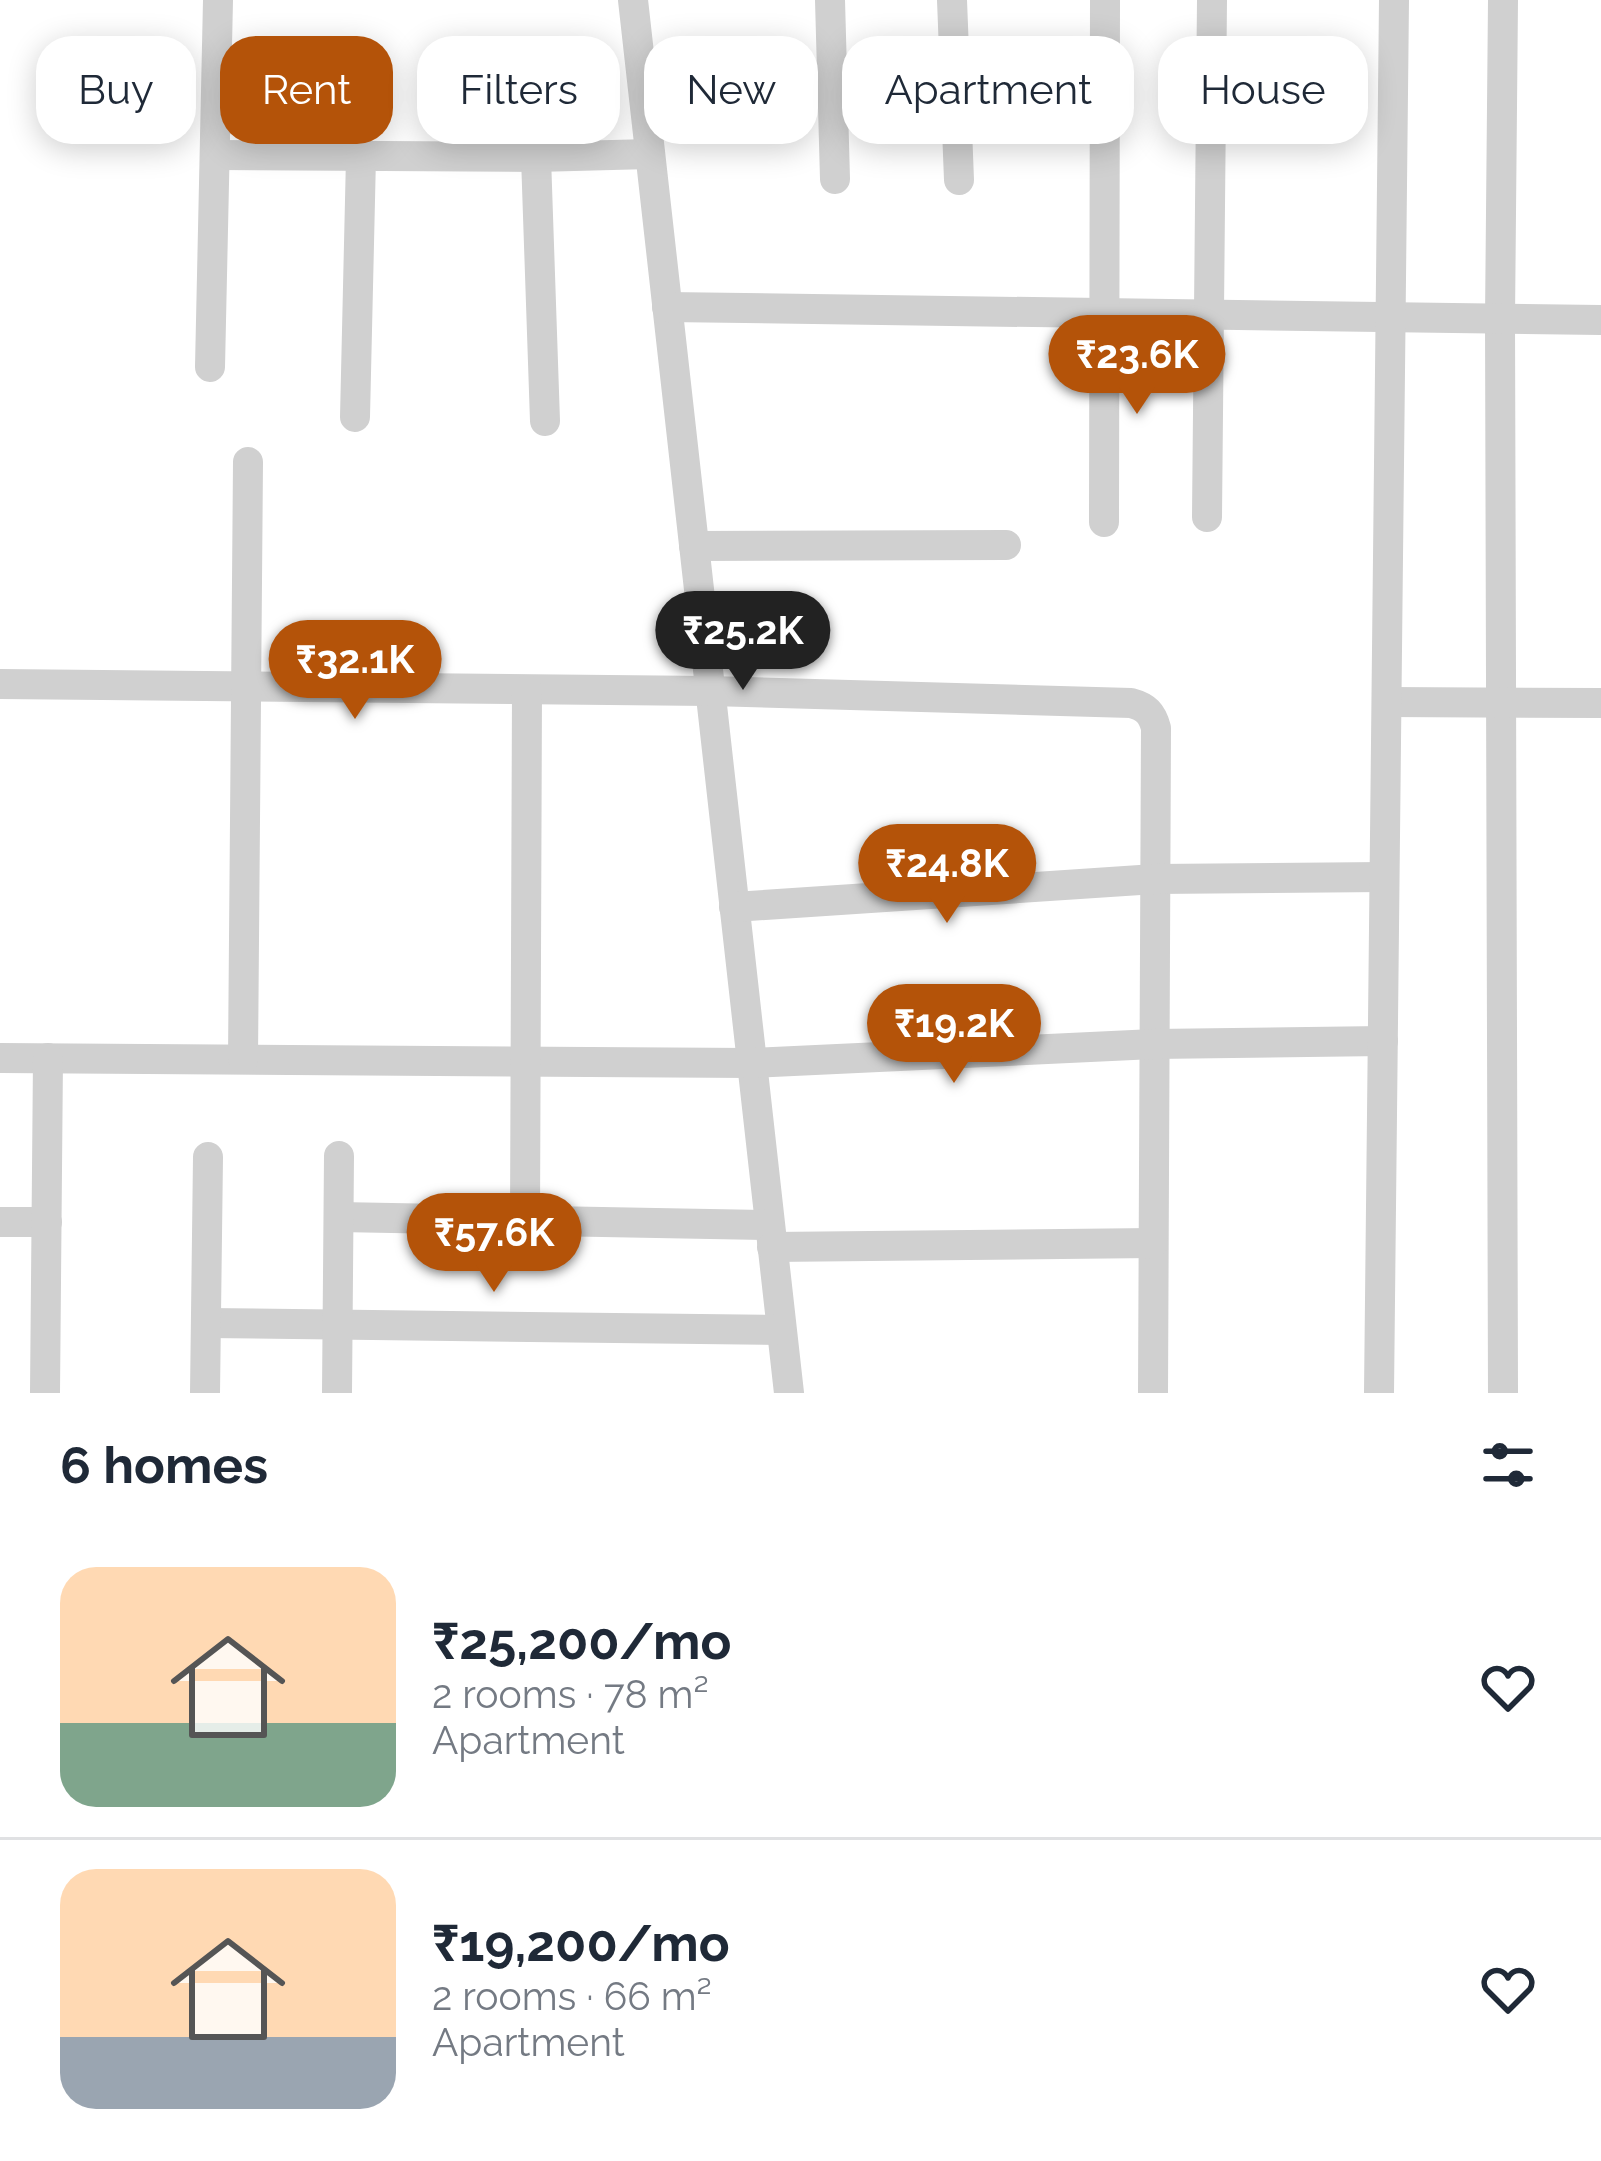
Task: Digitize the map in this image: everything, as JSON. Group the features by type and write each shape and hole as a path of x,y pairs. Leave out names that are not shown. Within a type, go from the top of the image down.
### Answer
{"street":[{"path":"211,367 218,0"},
{"path":"633,0 788,1393"},
{"path":"830,0 835,178"},
{"path":"952,0 959,180"},
{"path":"1104,522 1105,0"},
{"path":"1207,518 1212,0"},
{"path":"1379,1393 1394,0"},
{"path":"1503,0 1499,319 1503,1393"},
{"path":"216,155 536,158 650,154"},
{"path":"355,417 362,158"},
{"path":"536,158 545,422"},
{"path":"667,307 1601,320"},
{"path":"242,1059 248,462"},
{"path":"694,546 1006,545"},
{"path":"0,684 952,695 1144,706 1156,728 1153,1393"},
{"path":"525,1221 527,690"},
{"path":"1387,702 1601,703"},
{"path":"734,907 1155,879 1384,878"},
{"path":"0,1058 751,1063 1154,1044 1383,1041"},
{"path":"45,1393 48,1058"},
{"path":"337,1393 340,1156"},
{"path":"206,1393 208,1157"},
{"path":"339,1217 525,1221 771,1236 1154,1243"},
{"path":"0,1222 46,1222"},
{"path":"206,1323 781,1330"}]}
